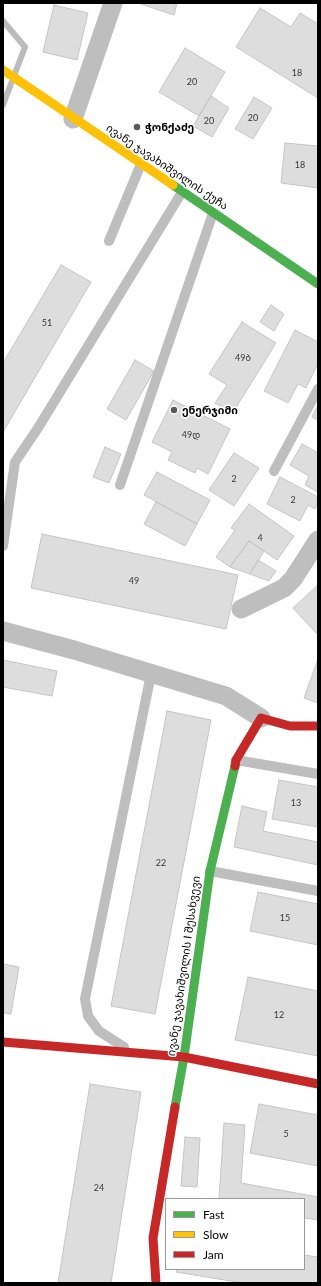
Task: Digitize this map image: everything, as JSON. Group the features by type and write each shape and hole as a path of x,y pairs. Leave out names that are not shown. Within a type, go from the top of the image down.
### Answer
{"street":[{"path":"74,118 113,3"},
{"name":"ივანე ჯავახიშვილის ქუჩა","path":"3,70 318,284"},
{"path":"241,609 284,588 293,579 318,540"},
{"path":"3,631 226,696 261,718 290,726 318,726"},
{"name":"ივანე ჯავახიშვილის I შესახვევი","path":"156,1283 153,1238 184,1057 210,871 236,760 261,718"},
{"path":"3,1042 184,1057 318,1084"}],"lane":[{"path":"109,241 141,164"},
{"path":"3,546 15,462 38,428 182,192"},
{"path":"120,485 213,213"},
{"path":"274,471 318,389"},
{"path":"133,1053 99,1031 88,1016 85,999 151,674"},
{"path":"236,760 318,774"},
{"path":"210,871 318,891"}],"building":[{"path":"141,3 177,3 174,15"},
{"path":"54,5 88,13 77,60 43,52"},
{"path":"260,8 291,27 300,13 318,24 318,98 236,47"},
{"path":"185,48 225,72 199,116 159,92"},
{"path":"211,96 229,108 212,137 193,126"},
{"path":"254,97 272,108 253,139 235,129"},
{"path":"285,143 318,146 318,188 281,183"},
{"path":"61,265 91,282 3,432 3,363"},
{"path":"271,305 284,314 274,331 260,322"},
{"path":"242,322 276,343 232,414 215,403 227,385 209,374"},
{"path":"295,330 318,342 318,363 306,388 298,384 288,403 264,391"},
{"path":"135,360 154,371 126,420 107,409"},
{"path":"173,400 230,429 208,474 197,468 195,473 168,460 172,452 152,442"},
{"path":"318,405 318,420 312,417"},
{"path":"302,444 318,453 318,492 305,485 309,476 290,465"},
{"path":"105,447 121,454 109,483 93,477"},
{"path":"234,453 259,468 234,506 209,490"},
{"path":"157,472 210,500 197,524 144,495"},
{"path":"280,477 318,497 318,503 315,509 308,505 300,521 267,504"},
{"path":"156,502 197,524 185,546 144,524"},
{"path":"249,504 294,536 277,560 249,541 230,567 216,557 235,530 231,528"},
{"path":"42,534 238,575 226,629 31,588"},
{"path":"249,541 264,551 250,574 230,567"},
{"path":"258,560 276,571 269,581 250,574"},
{"path":"318,585 318,635 293,608"},
{"path":"318,659 318,703 304,698"},
{"path":"3,660 57,671 52,696 3,687"},
{"path":"167,711 211,720 155,1014 111,1006"},
{"path":"279,780 318,787 318,827 272,819"},
{"path":"242,806 267,812 263,831 318,842 318,865 234,847"},
{"path":"258,892 318,904 318,945 250,931"},
{"path":"3,964 19,967 11,1014 3,1013"},
{"path":"248,977 318,991 318,1056 235,1040"},
{"path":"90,1084 141,1092 111,1283 58,1283"},
{"path":"259,1104 318,1115 318,1166 250,1153"},
{"path":"224,1123 245,1125 241,1183 318,1197 318,1220 305,1218 305,1198 219,1198"},
{"path":"185,1137 200,1138 197,1187 181,1186"},
{"path":"305,1255 318,1257 318,1283 243,1283 176,1272 177,1270 305,1270"}],"waterway":[{"path":"3,21 25,47 3,105"}],"traffic: fast":[{"path":"173,185 318,284"},
{"path":"175,1107 184,1057 210,871 235,766"}],"traffic: slow":[{"path":"3,70 173,185"}],"traffic: jam":[{"path":"235,766 236,760 261,718 290,726 318,726"},
{"path":"3,1042 184,1057 318,1084"},
{"path":"156,1283 153,1238 175,1107"}],"place":[{"name":"ჭონქაძე","path":"137,127"},
{"name":"ენერჯიმი","path":"174,410"}]}
